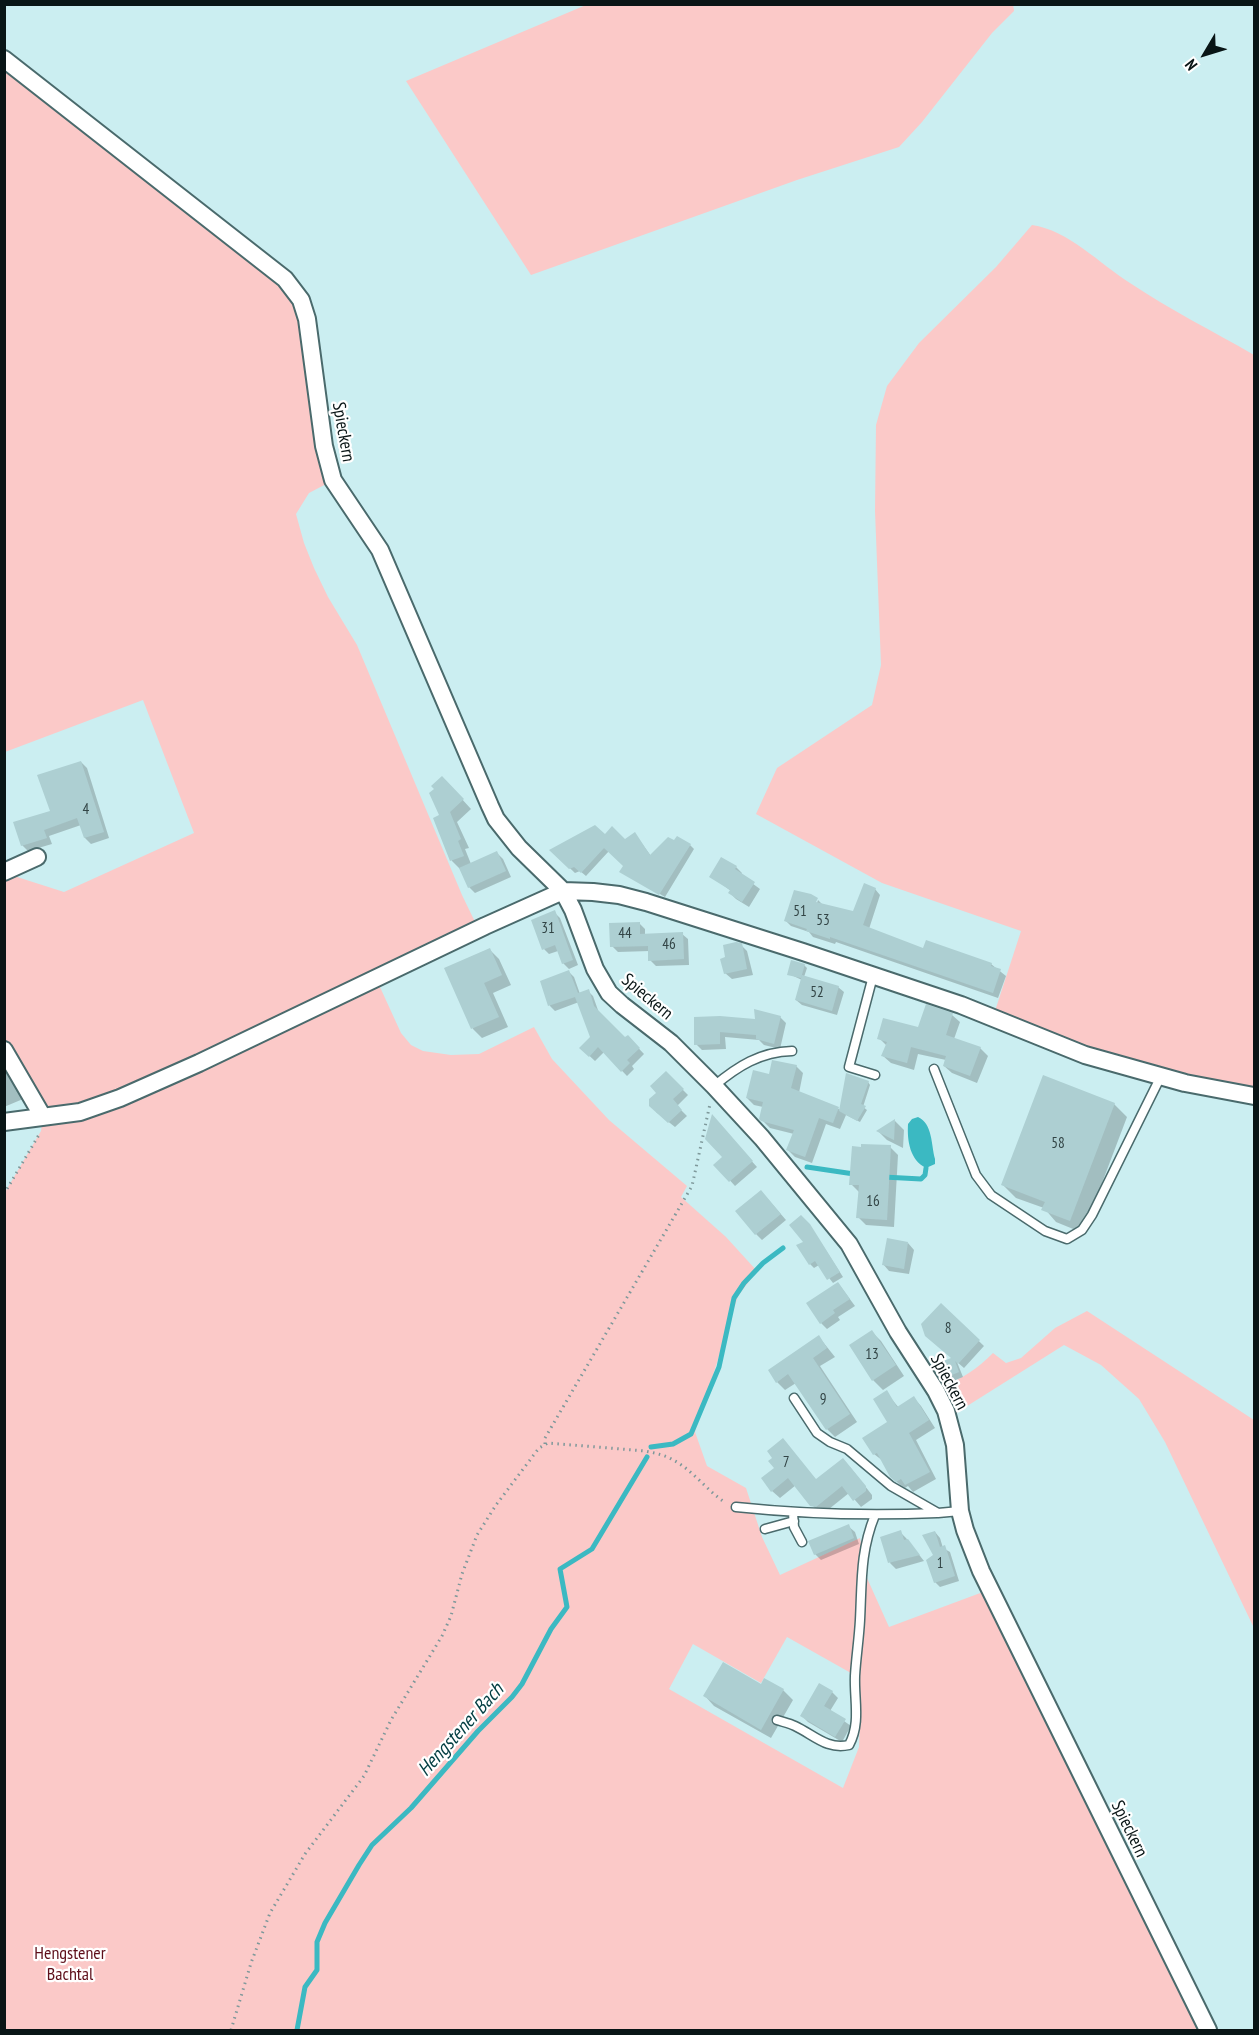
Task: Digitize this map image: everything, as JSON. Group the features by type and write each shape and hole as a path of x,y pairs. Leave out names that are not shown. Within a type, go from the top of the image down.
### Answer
{"street":[{"name":"Spieckern","path":"4,59 285,279 295,290 307,319 324,446 333,480 380,550 496,819 519,848 563,891 573,910 595,969 609,993 671,1043 717,1089 762,1138 849,1244 898,1332 936,1390 946,1411 952,1432 960,1511 969,1542 987,1583 1208,2031"},
{"path":"4,872 37,856"},
{"path":"4,1122 89,1110 151,1086 563,891 620,895 646,902 982,1013 1085,1055 1185,1083 1254,1096"},
{"path":"4,1050 43,1117"}],"lane":[{"path":"873,976 849,1067 875,1076"},
{"path":"717,1089 732,1071 754,1059 777,1052 792,1051"},
{"path":"934,1069 976,1175 991,1196 1045,1231 1067,1239 1082,1230 1092,1215 1162,1076"},
{"path":"794,1398 817,1433 830,1442 847,1449 891,1486 938,1513"},
{"path":"736,1507 794,1517 960,1511"},
{"path":"777,1720 794,1725 825,1744 838,1748 849,1745 854,1735 862,1562 866,1539 875,1515"},
{"path":"765,1529 794,1517"},
{"path":"794,1517 802,1542"}],"path":[{"path":"231,2031 251,1963 270,1913 305,1854 355,1789 391,1720 447,1626 465,1564 482,1527 533,1456 545,1444 545,1438 565,1400 692,1186 707,1113 717,1089"},
{"path":"4,1194 41,1131 43,1117"},
{"path":"545,1444 659,1454 674,1460 717,1497 736,1507"}],"green space":[{"path":"1013,4 1014,11 992,33 922,122 899,147 797,180 531,275 406,81 586,5"},
{"name":"Hengstener Bachtal","path":"5,66 275,279 299,309 330,482 309,493 296,514 304,543 328,597 357,645 477,926 374,974 401,1033 411,1045 423,1051 451,1055 479,1054 534,1027 552,1059 609,1120 687,1186 681,1197 726,1237 757,1271 738,1296 695,1432 707,1466 746,1488 762,1537 780,1575 860,1538 867,1578 889,1627 983,1592 1208,2030 5,2030 4,1194 41,1131 43,1117 5,1050 5,877 14,876 64,892 194,833 143,700 5,752","holes":["787,1637 858,1677 859,1747 843,1788 669,1689 693,1644 761,1683"]},
{"path":"1032,225 1045,228 1071,241 1145,293 1254,355 1254,1090 1193,1078 1095,1049 995,1011 1021,931 882,883 756,814 777,768 872,705 881,665 875,511 876,425 887,386 919,343 996,267"},
{"path":"1087,1311 1254,1420 1254,1628 1165,1442 1139,1399 1101,1365 1064,1345 956,1413 941,1387 969,1373 993,1353 1006,1363 1021,1358 1055,1328"}],"water":[{"path":"918,1117 923,1120 929,1130 935,1159 935,1164 926,1168 913,1155 908,1137 908,1124 912,1119"}],"building":[{"path":"81,761 104,832 84,838 77,818 44,830 47,838 21,846 13,822 50,811 37,775"},
{"path":"442,776 464,799 450,812 461,839 458,841 464,856 450,861 433,818 439,815 429,793 434,789 431,786"},
{"path":"595,825 605,834 612,826 625,839 635,832 650,855 668,837 674,840 677,836 691,844 659,895 619,872 623,866 604,848 581,873 574,867 569,869 549,850"},
{"path":"497,851 506,871 468,888 459,868"},
{"path":"721,857 737,866 735,869 755,882 742,902 728,893 730,890 709,877"},
{"path":"864,883 876,888 863,925 923,948 926,940 992,963 991,966 1001,969 993,993 830,937 830,939 806,931 807,929 784,921 794,890 811,894 818,898 816,902 853,911"},
{"path":"555,910 573,960 562,964 555,945 542,950 531,920"},
{"path":"640,922 640,934 683,932 684,959 648,961 648,946 610,947 609,923"},
{"path":"742,943 747,969 724,974 720,959 725,957 723,945"},
{"path":"490,948 502,975 484,983 499,1017 471,1029 444,968"},
{"path":"791,960 805,964 801,978 787,975"},
{"path":"569,970 578,993 589,989 594,1006 625,1037 628,1035 640,1048 627,1060 630,1063 621,1072 598,1047 589,1057 579,1048 590,1037 575,997 548,1006 540,981"},
{"path":"802,975 839,986 832,1011 795,1000"},
{"path":"926,1004 953,1013 946,1035 981,1047 970,1076 943,1066 946,1056 911,1047 907,1063 881,1056 887,1042 877,1039 883,1018 918,1027"},
{"path":"754,1009 781,1016 774,1044 756,1039 756,1035 720,1032 720,1044 694,1045 694,1017 720,1016 755,1019"},
{"path":"772,1060 797,1065 791,1088 839,1107 833,1123 819,1118 805,1157 786,1150 794,1130 761,1121 759,1119 763,1102 746,1098 753,1070 769,1074"},
{"path":"666,1071 684,1089 673,1099 682,1110 668,1123 649,1106 649,1099 656,1093 650,1086"},
{"path":"846,1073 869,1081 861,1104 866,1106 857,1121 839,1111"},
{"path":"1043,1075 1115,1103 1070,1221 1041,1210 1045,1202 1001,1185"},
{"path":"712,1114 753,1161 729,1182 713,1165 722,1157 705,1139"},
{"path":"895,1119 894,1140 876,1131"},
{"path":"861,1144 891,1145 887,1220 856,1218 859,1185 849,1185 852,1146 861,1147"},
{"path":"761,1190 781,1214 755,1235 735,1211"},
{"path":"801,1215 810,1224 840,1272 827,1280 815,1261 809,1265 796,1245 803,1242 789,1225"},
{"path":"887,1238 908,1242 904,1269 882,1265"},
{"path":"838,1282 850,1299 833,1310 835,1313 820,1324 806,1303"},
{"path":"941,1303 980,1340 958,1364 955,1361 959,1372 942,1379 936,1364 951,1358 925,1336 921,1324"},
{"path":"872,1330 896,1365 872,1381 849,1345"},
{"path":"819,1335 827,1348 813,1358 850,1414 826,1430 788,1374 776,1383 768,1370"},
{"path":"887,1390 897,1407 914,1396 929,1420 909,1433 930,1472 905,1485 901,1479 896,1482 890,1477 877,1453 873,1455 862,1438 887,1422 873,1399"},
{"path":"783,1438 816,1479 843,1458 866,1486 866,1491 853,1501 842,1486 816,1507 810,1506 788,1478 771,1492 761,1478 774,1468 768,1461 772,1458 767,1451"},
{"path":"849,1524 854,1538 814,1555 808,1541"},
{"path":"901,1530 904,1540 908,1539 920,1555 888,1563 880,1537"},
{"path":"935,1531 940,1547 945,1545 955,1576 934,1583 926,1560 933,1555 922,1535"},
{"path":"723,1662 761,1684 764,1678 784,1689 761,1730 703,1696"},
{"path":"819,1683 833,1691 824,1706 846,1719 835,1737 800,1716"}],"waterway":[{"name":"Hengstener Bach","path":"807,1167 854,1174"},
{"name":"Hengstener Bach","path":"884,1177 921,1179 925,1175 926,1168"},
{"name":"Hengstener Bach","path":"651,1447 673,1444 691,1434 719,1367 734,1298 744,1283 763,1263 783,1248"},
{"name":"Hengstener Bach","path":"297,2030 305,1987 317,1970 317,1942 325,1923 359,1865 372,1845 411,1808 522,1684 551,1629 567,1607 560,1569 592,1549 647,1457"}]}
